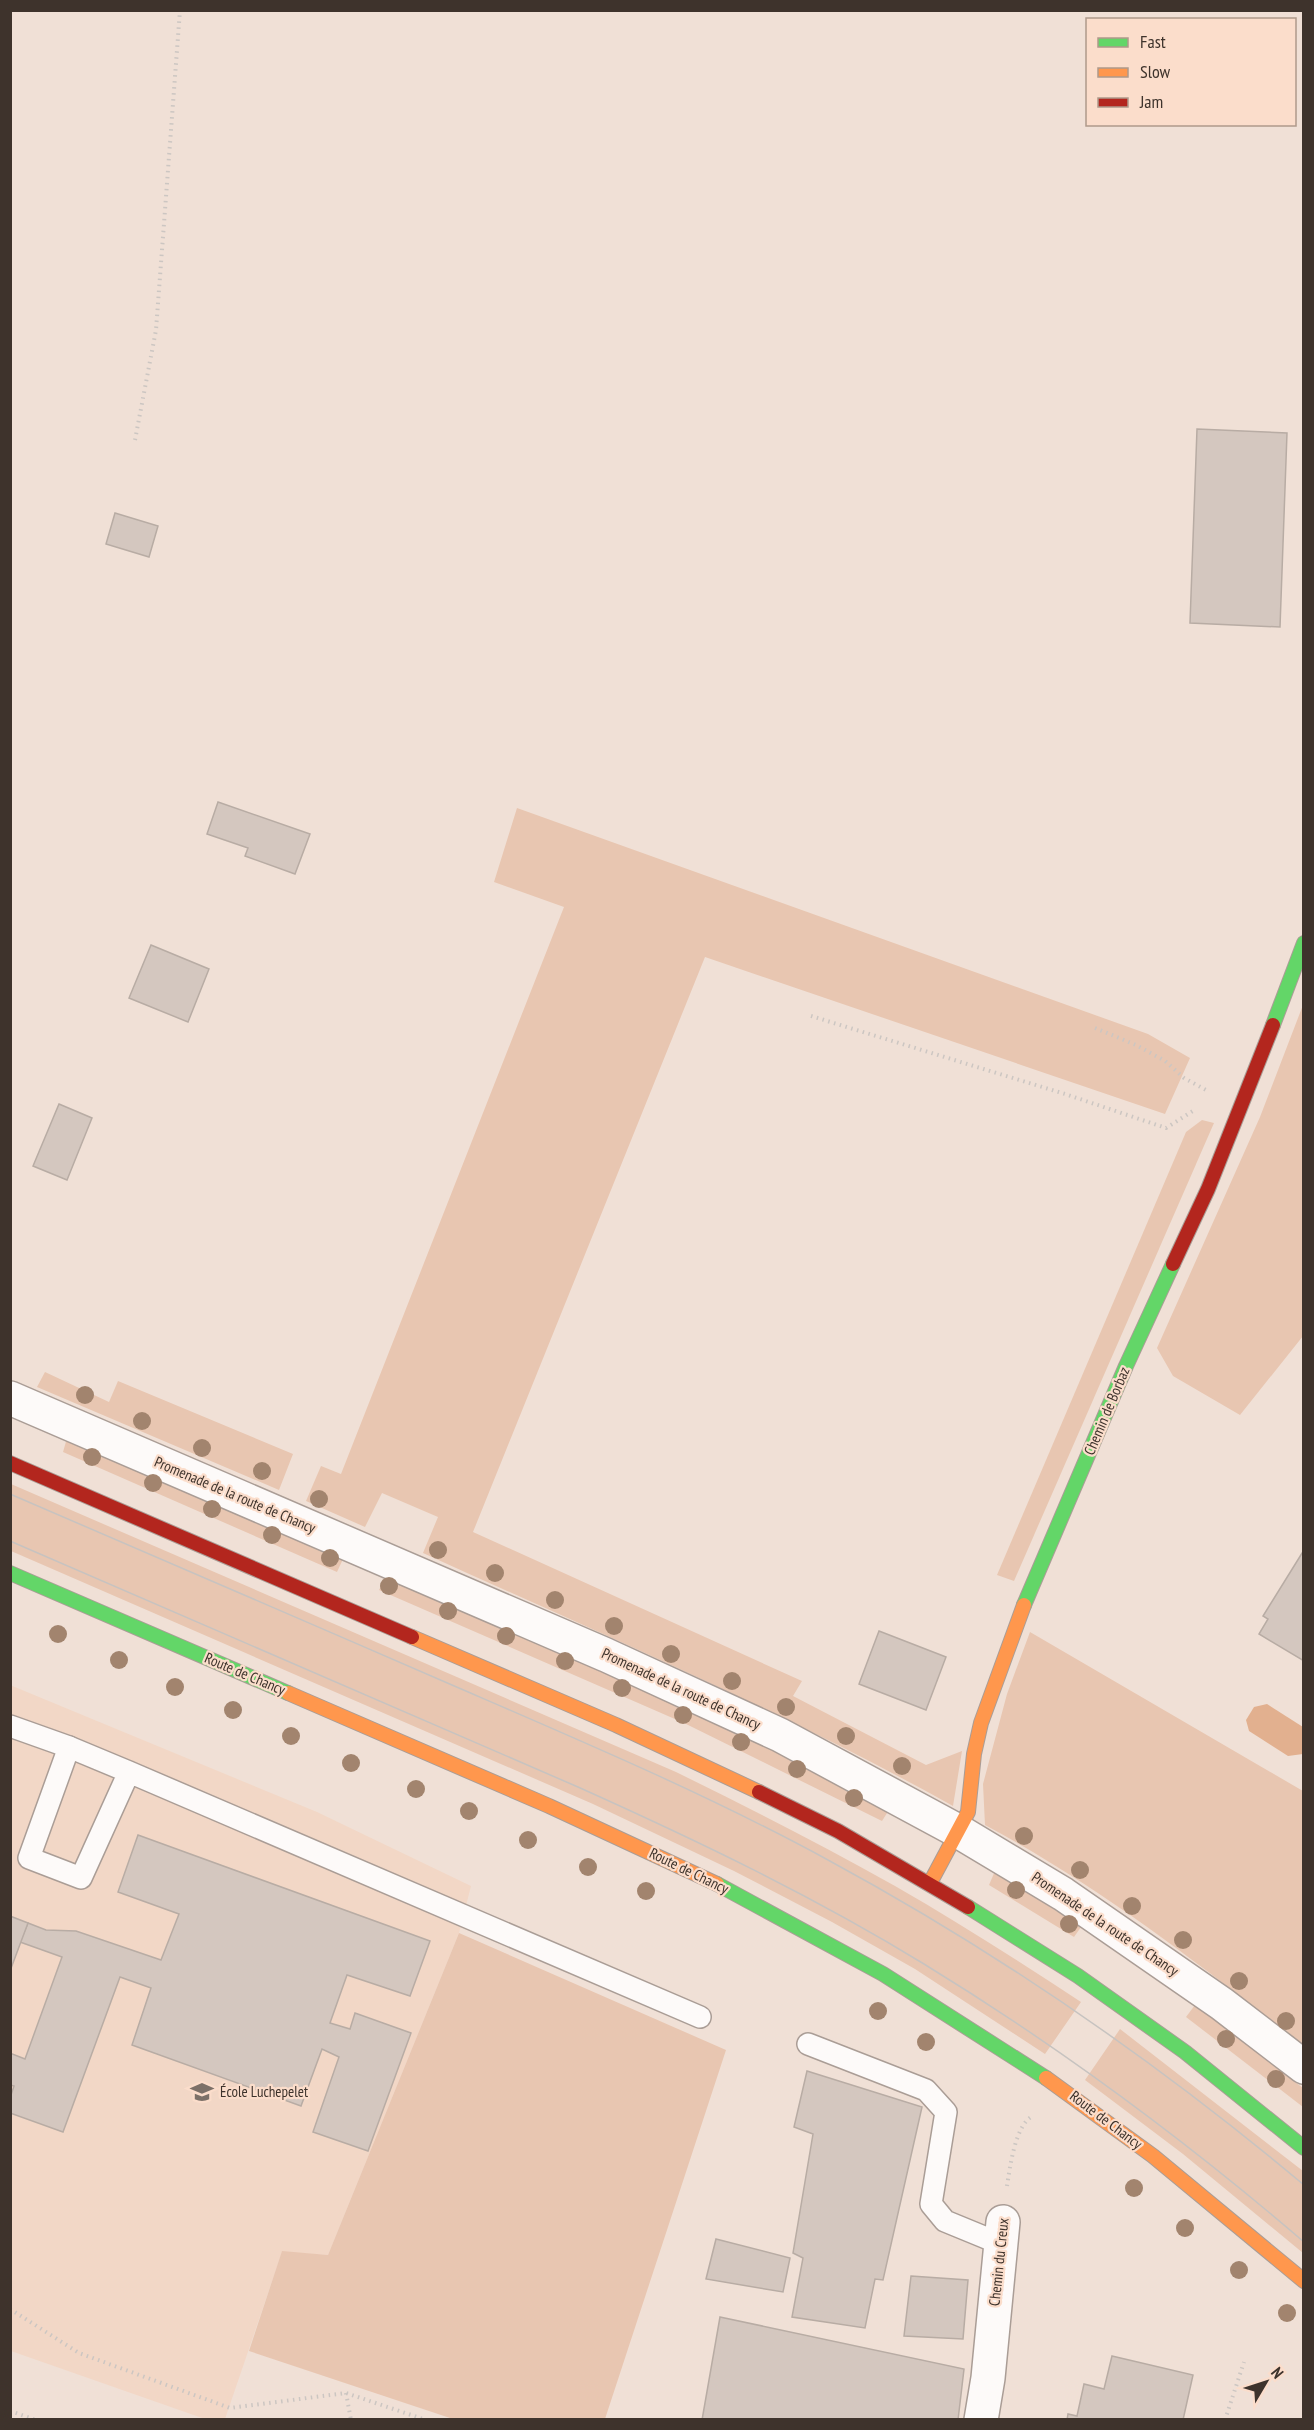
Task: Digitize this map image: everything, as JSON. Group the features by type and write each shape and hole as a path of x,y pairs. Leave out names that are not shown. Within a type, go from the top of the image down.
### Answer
{"main road":[{"name":"Chemin de Borbaz","path":"930,1883 968,1812 974,1754 981,1723 1013,1632 1126,1366 1208,1189 1304,943"},
{"path":"10,1463 616,1725 838,1831 930,1883 1030,1945 1129,2012 1185,2052 1304,2148"},
{"name":"Route de Chancy","path":"10,1573 586,1823 720,1885 790,1922 883,1974 1062,2087 1155,2157 1304,2280"}],"street":[{"name":"Promenade de la route de Chancy","path":"10,1398 617,1660 780,1735 958,1831 1063,1894 1154,1955 1304,2067"},
{"name":"Chemin du Creux","path":"981,2420 988,2378 1002,2233"}],"lane":[{"path":"10,1726 129,1772 700,2017"},
{"path":"69,1747 29,1858 81,1878 129,1772"},
{"path":"808,2044 926,2090 946,2112 931,2204 945,2221 1002,2233"}],"path":[{"path":"135,440 156,330 180,10"},
{"path":"811,1016 1054,1090 1166,1128 1218,1095"},
{"path":"1095,1028 1136,1045 1165,1061 1184,1078 1242,1106"},
{"name":"Chemin du Creux","path":"1002,2233 1015,2144 1029,2118 1037,2115 1029,2109"},
{"path":"10,2309 79,2353 230,2408 346,2393 426,2420"},
{"path":"1225,2420 1244,2362"},
{"path":"346,2393 351,2420"},
{"path":"10,2411 36,2420"}],"shaded area":[{"path":"517,808 1148,1034 1190,1058 1165,1114 705,957 473,1532 802,1681 793,1696 926,1765 962,1751 953,1806 757,1705 423,1553 438,1517 382,1493 365,1527 306,1501 321,1466 341,1474 564,907 494,882"},
{"path":"1303,1005 1303,1336 1240,1415 1173,1376 1157,1348 1260,1117"},
{"path":"1202,1120 1214,1123 1014,1581 997,1575 1186,1132"},
{"path":"45,1372 109,1402 118,1381 293,1454 279,1490 37,1387"},
{"path":"67,1438 343,1559 337,1572 63,1452"},
{"path":"11,1484 676,1772 813,1841 895,1886 989,1942 1081,2002 1045,2054 915,1969 832,1922 734,1871 593,1804 11,1551"},
{"path":"386,1577 598,1669 780,1752 889,1810 882,1821 684,1723 379,1590"},
{"path":"1030,1632 1303,1791 1303,2045 1149,1928 1069,1874 985,1825 983,1784 1007,1694"},
{"name":"École Luchepelet","path":"10,1685 317,1812 471,1886 459,1933 328,2255 282,2252 225,2419 205,2419 11,2351"},
{"path":"1267,1704 1303,1727 1303,1754 1288,1756 1249,1731 1246,1720 1254,1707"},
{"path":"995,1871 1081,1927 1074,1937 989,1885"},
{"path":"459,1933 726,2050 605,2419 453,2419 249,2351 282,2251 328,2255"},
{"path":"1195,2005 1303,2088 1303,2107 1186,2017"},
{"path":"1120,2029 1303,2171 1303,2253 1183,2154 1085,2080"}],"building":[{"path":"1197,429 1287,433 1280,627 1190,623"},
{"path":"115,513 158,526 149,557 106,544"},
{"path":"218,802 310,834 295,874 245,856 248,848 207,834"},
{"path":"151,945 209,969 188,1022 129,998"},
{"path":"59,1104 92,1118 67,1180 33,1166"},
{"path":"1304,1550 1304,1661 1259,1634 1268,1619 1263,1616"},
{"path":"879,1631 946,1657 926,1710 859,1684"},
{"path":"138,1835 430,1941 410,1996 347,1975 330,2023 350,2029 355,2013 411,2033 368,2151 313,2132 339,2057 322,2049 301,2106 132,2045 151,1988 120,1977 63,2132 10,2113 10,2098 14,2086 10,2085 10,2053 25,2059 62,1957 20,1942 28,1923 46,1930 76,1931 161,1960 179,1914 118,1892"},
{"path":"10,1916 28,1923 10,1971"},
{"path":"807,2071 922,2107 883,2280 875,2279 865,2328 792,2317 803,2258 793,2253 813,2134 794,2127"},
{"path":"716,2239 790,2258 783,2292 706,2279"},
{"path":"911,2276 968,2280 963,2339 904,2336"},
{"path":"720,2317 964,2369 958,2420 702,2420"},
{"path":"1112,2356 1193,2375 1183,2420 1067,2420 1068,2414 1077,2416 1084,2384 1104,2389"}],"tram line":[{"path":"10,1494 595,1747 689,1790 828,1860 953,1932 1074,2010 1191,2095 1304,2185"},
{"path":"10,1541 578,1787 710,1848 840,1915 974,1995 1071,2061 1166,2130 1304,2242"}],"traffic: fast":[{"path":"1273,1025 1304,943"},
{"path":"1024,1605 1126,1366 1173,1264"},
{"path":"10,1573 288,1693"},
{"path":"717,1884 883,1974 1046,2078"},
{"path":"968,1907 1078,1976 1185,2052 1304,2148"}],"traffic: slow":[{"path":"930,1883 968,1812 974,1754 981,1723 1024,1605"},
{"path":"412,1637 616,1725 759,1792"},
{"path":"288,1693 549,1806 717,1884"},
{"path":"1046,2078 1153,2156 1304,2281"}],"traffic: jam":[{"path":"1173,1264 1208,1189 1273,1025"},
{"path":"10,1463 412,1637"},
{"path":"759,1792 838,1831 968,1907"}],"place":[{"name":"École Luchepelet","path":"202,2092"}]}
